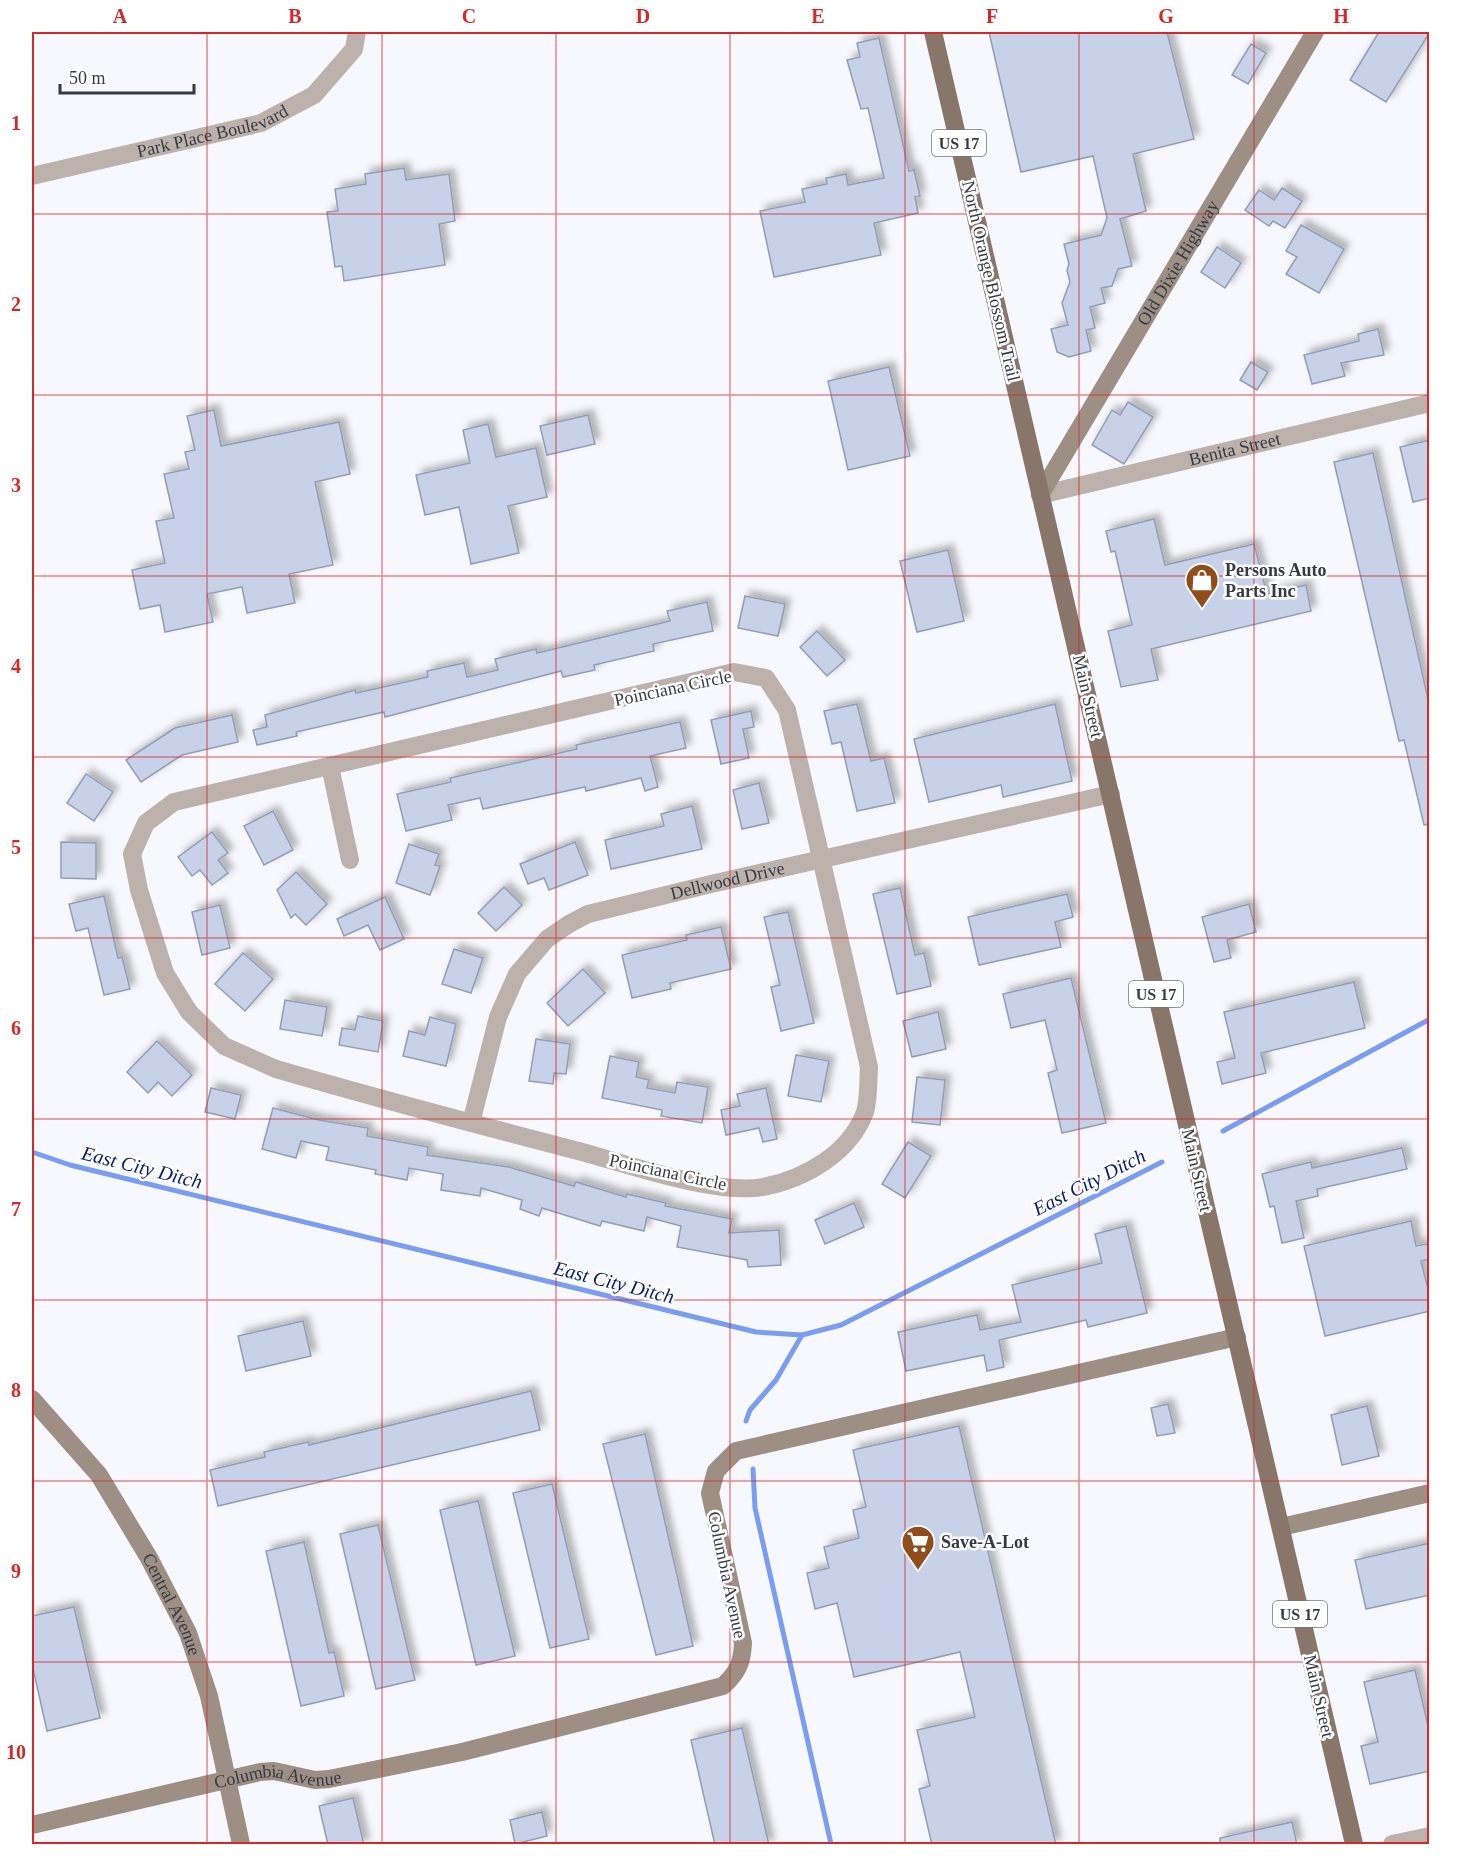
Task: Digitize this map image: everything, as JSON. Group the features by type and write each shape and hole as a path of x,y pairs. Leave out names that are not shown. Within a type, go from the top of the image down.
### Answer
{"main road":[{"name":"North Orange Blossom Trail","path":"933,32 1040,495"},
{"name":"Main Street","path":"1040,495 1354,1845"}],"street":[{"name":"Park Place Boulevard","path":"32,176 229,132 281,114 314,95 354,49 357,32"},
{"name":"Old Dixie Highway","path":"1040,495 1315,32"},
{"name":"Benita Street","path":"1040,495 1430,403"},
{"name":"Poinciana Circle","path":"734,672 766,678 787,710 820,859 868,1067 865,1111 850,1138 836,1153 815,1168 762,1187 734,1187 623,1164 471,1123 276,1069 224,1046 189,1012 165,973 139,890 132,854 146,823 174,802 734,672"},
{"path":"330,766 350,860"},
{"name":"Dellwood Drive","path":"471,1123 498,1017 517,974 547,939 588,914 820,859 1111,795"},
{"name":"Columbia Avenue","path":"32,1825 227,1779 274,1771 315,1780 339,1777 462,1752 723,1686 736,1674 742,1663 743,1643 710,1493 716,1471 736,1451 1237,1337"},
{"name":"Central Avenue","path":"32,1399 99,1475 149,1557 188,1633 209,1696 241,1845"},
{"path":"1281,1527 1430,1493"},
{"path":"1392,1845 1430,1836"}],"building":[{"path":"989,32 1167,32 1194,139 1133,154 1146,211 1120,219 1132,266 1118,269 1112,286 1101,288 1105,303 1090,307 1095,328 1086,330 1091,351 1069,357 1057,352 1051,329 1068,325 1062,303 1070,282 1067,270 1069,264 1064,244 1101,235 1107,218 1093,156 1021,172"},
{"path":"1379,32 1430,32 1386,102 1350,80"},
{"path":"879,38 909,171 914,170 920,196 915,197 918,213 874,223 881,255 774,277 760,211 805,202 802,189 827,184 826,178 846,174 848,185 884,178 868,108 861,109 847,60 860,57 857,43"},
{"path":"1251,44 1266,53 1248,84 1232,75"},
{"path":"404,168 406,180 449,174 455,221 439,224 445,265 344,281 342,266 335,267 327,212 338,211 335,189 366,184 365,174"},
{"path":"1282,188 1302,201 1285,228 1273,221 1269,226 1245,210 1259,190 1274,200"},
{"path":"1301,225 1344,249 1319,293 1286,274 1297,257 1286,251"},
{"path":"1217,247 1241,263 1225,288 1201,272"},
{"path":"1378,329 1384,355 1341,363 1345,376 1312,384 1304,355 1359,341 1358,334"},
{"path":"1251,362 1268,372 1257,390 1240,380"},
{"path":"889,367 910,456 848,470 828,381"},
{"path":"1128,402 1153,417 1124,464 1092,445 1112,410 1120,415"},
{"path":"214,410 221,446 339,422 350,474 315,482 333,565 289,574 295,603 247,613 242,587 207,594 213,622 165,632 160,605 140,609 132,570 165,563 156,521 174,518 164,474 189,469 185,452 195,450 187,416"},
{"path":"588,415 595,444 547,455 540,426"},
{"path":"488,424 496,457 536,448 547,497 508,506 519,553 471,564 459,507 425,515 416,475 470,463 463,430"},
{"path":"1430,440 1430,498 1413,502 1400,447"},
{"path":"1373,453 1430,708 1430,824 1424,825 1404,740 1399,741 1334,462"},
{"path":"1154,519 1165,565 1254,544 1267,594 1306,585 1311,611 1151,649 1158,680 1121,687 1108,631 1132,625 1115,551 1111,552 1106,531"},
{"path":"948,550 964,621 917,632 900,561"},
{"path":"745,596 785,604 778,636 738,628"},
{"path":"707,602 713,631 653,644 654,651 594,665 595,670 563,677 561,671 385,717 384,712 296,732 297,736 257,745 253,730 267,727 265,715 355,690 356,693 428,677 427,671 464,663 467,677 498,670 495,659 536,649 537,653 670,621 667,611"},
{"path":"817,631 845,660 827,676 800,647"},
{"path":"857,704 871,761 884,758 895,803 857,811 841,742 832,744 824,711"},
{"path":"1055,704 1072,781 1003,797 1001,785 929,802 914,739"},
{"path":"751,711 754,727 743,729 749,758 721,764 711,720"},
{"path":"232,715 238,742 182,755 141,782 126,760 175,728"},
{"path":"680,722 686,748 650,756 658,787 645,791 641,778 586,791 585,787 483,809 480,798 448,805 452,820 406,831 397,794 451,782 450,778 577,749 576,745"},
{"path":"86,774 113,792 94,821 67,803"},
{"path":"759,783 769,823 742,829 733,790"},
{"path":"692,806 702,849 611,869 605,840 664,826 661,814"},
{"path":"273,811 293,850 264,865 244,826"},
{"path":"212,832 228,853 218,860 228,873 212,885 200,870 192,876 178,857"},
{"path":"61,842 96,843 96,879 61,878"},
{"path":"575,842 588,875 549,890 544,878 528,884 520,864"},
{"path":"409,844 439,854 435,865 440,866 430,895 396,883"},
{"path":"296,872 327,904 306,925 295,914 291,918 277,890"},
{"path":"504,887 522,905 496,931 478,913"},
{"path":"900,888 915,955 924,953 931,986 897,994 873,894"},
{"path":"1067,894 1073,917 1055,922 1061,947 979,965 968,917"},
{"path":"104,896 118,958 122,957 130,989 104,995 88,928 76,931 69,904"},
{"path":"385,897 404,939 380,950 368,925 344,936 337,919"},
{"path":"1249,904 1256,932 1227,940 1231,958 1214,962 1202,917"},
{"path":"220,905 230,948 202,955 192,912"},
{"path":"788,912 814,1023 781,1031 771,987 780,985 764,917"},
{"path":"721,927 731,969 670,983 671,989 632,998 622,955 687,940 686,935"},
{"path":"454,949 483,958 471,993 442,984"},
{"path":"243,953 273,979 245,1011 215,984"},
{"path":"583,969 605,993 568,1026 547,1003"},
{"path":"1071,978 1106,1123 1062,1133 1048,1073 1057,1070 1045,1020 1011,1028 1003,994"},
{"path":"1354,982 1365,1028 1261,1053 1266,1073 1222,1084 1217,1062 1235,1058 1224,1012"},
{"path":"285,1000 327,1007 322,1036 280,1029"},
{"path":"938,1012 946,1049 912,1057 903,1021"},
{"path":"358,1016 383,1021 378,1052 339,1045 342,1028 355,1030"},
{"path":"430,1017 456,1024 446,1066 403,1056 409,1031 425,1035"},
{"path":"536,1039 570,1044 566,1074 554,1073 553,1084 529,1081"},
{"path":"157,1041 192,1075 172,1096 158,1082 148,1093 127,1072"},
{"path":"796,1055 829,1061 821,1102 788,1096"},
{"path":"610,1056 639,1062 636,1077 649,1080 647,1088 675,1093 677,1082 708,1087 702,1123 661,1116 662,1110 602,1098"},
{"path":"917,1077 945,1080 940,1125 912,1122"},
{"path":"211,1088 241,1095 235,1119 205,1112"},
{"path":"766,1088 777,1139 763,1142 759,1128 726,1135 721,1110 740,1106 737,1094"},
{"path":"273,1108 319,1120 368,1128 367,1136 428,1147 427,1155 509,1167 574,1186 576,1182 626,1197 627,1194 666,1203 665,1206 732,1219 729,1233 779,1230 781,1265 748,1267 747,1260 677,1247 681,1226 647,1217 644,1231 602,1221 600,1226 542,1208 539,1216 520,1209 522,1200 481,1188 480,1196 441,1190 443,1174 409,1168 407,1180 375,1174 376,1170 326,1160 329,1147 301,1141 296,1158 262,1149"},
{"path":"908,1142 931,1156 905,1198 882,1184"},
{"path":"1402,1148 1407,1169 1317,1189 1318,1196 1296,1201 1304,1238 1282,1243 1274,1206 1270,1207 1262,1174 1311,1162 1312,1168"},
{"path":"854,1203 864,1227 825,1244 815,1220"},
{"path":"1411,1221 1416,1246 1427,1244 1430,1256 1430,1259 1421,1261 1430,1297 1430,1311 1325,1336 1304,1246"},
{"path":"1126,1226 1147,1313 1088,1327 1086,1320 999,1340 1004,1367 987,1371 984,1355 906,1371 898,1332 977,1315 980,1330 1021,1322 1012,1285 1102,1263 1095,1234"},
{"path":"303,1321 311,1356 246,1371 238,1336"},
{"path":"531,1391 540,1430 218,1506 210,1470 265,1457 264,1452 308,1442 309,1445"},
{"path":"1168,1404 1175,1433 1157,1436 1151,1408"},
{"path":"1367,1406 1379,1456 1342,1465 1331,1415"},
{"path":"959,1426 1056,1845 932,1845 919,1789 930,1786 917,1730 975,1717 960,1652 854,1677 837,1603 815,1609 807,1573 829,1568 824,1547 859,1538 853,1510 866,1507 853,1450"},
{"path":"645,1434 693,1646 656,1655 603,1444"},
{"path":"552,1484 589,1639 550,1648 513,1493"},
{"path":"478,1501 515,1656 476,1665 440,1510"},
{"path":"378,1525 415,1680 376,1689 340,1534"},
{"path":"304,1542 329,1653 334,1652 344,1696 301,1706 266,1551"},
{"path":"1430,1543 1430,1595 1366,1609 1355,1560"},
{"path":"74,1607 100,1718 47,1731 32,1664 32,1616"},
{"path":"1415,1670 1430,1734 1430,1771 1370,1784 1361,1746 1378,1742 1364,1682"},
{"path":"742,1728 769,1845 715,1845 691,1740"},
{"path":"353,1798 364,1845 328,1845 319,1806"},
{"path":"542,1812 547,1836 515,1844 510,1820"},
{"path":"1292,1822 1297,1845 1220,1845 1220,1838"}],"waterway":[{"name":"East City Ditch","path":"1223,1131 1430,1019"},
{"name":"East City Ditch","path":"32,1152 70,1165 756,1332 802,1335 841,1325 1162,1162"},
{"path":"746,1421 750,1410 776,1380 802,1335"},
{"path":"753,1469 755,1508 831,1844"}],"place":[{"name":"Persons Auto Parts Inc","path":"1202,609"},
{"name":"Save-A-Lot","path":"918,1571"}]}
